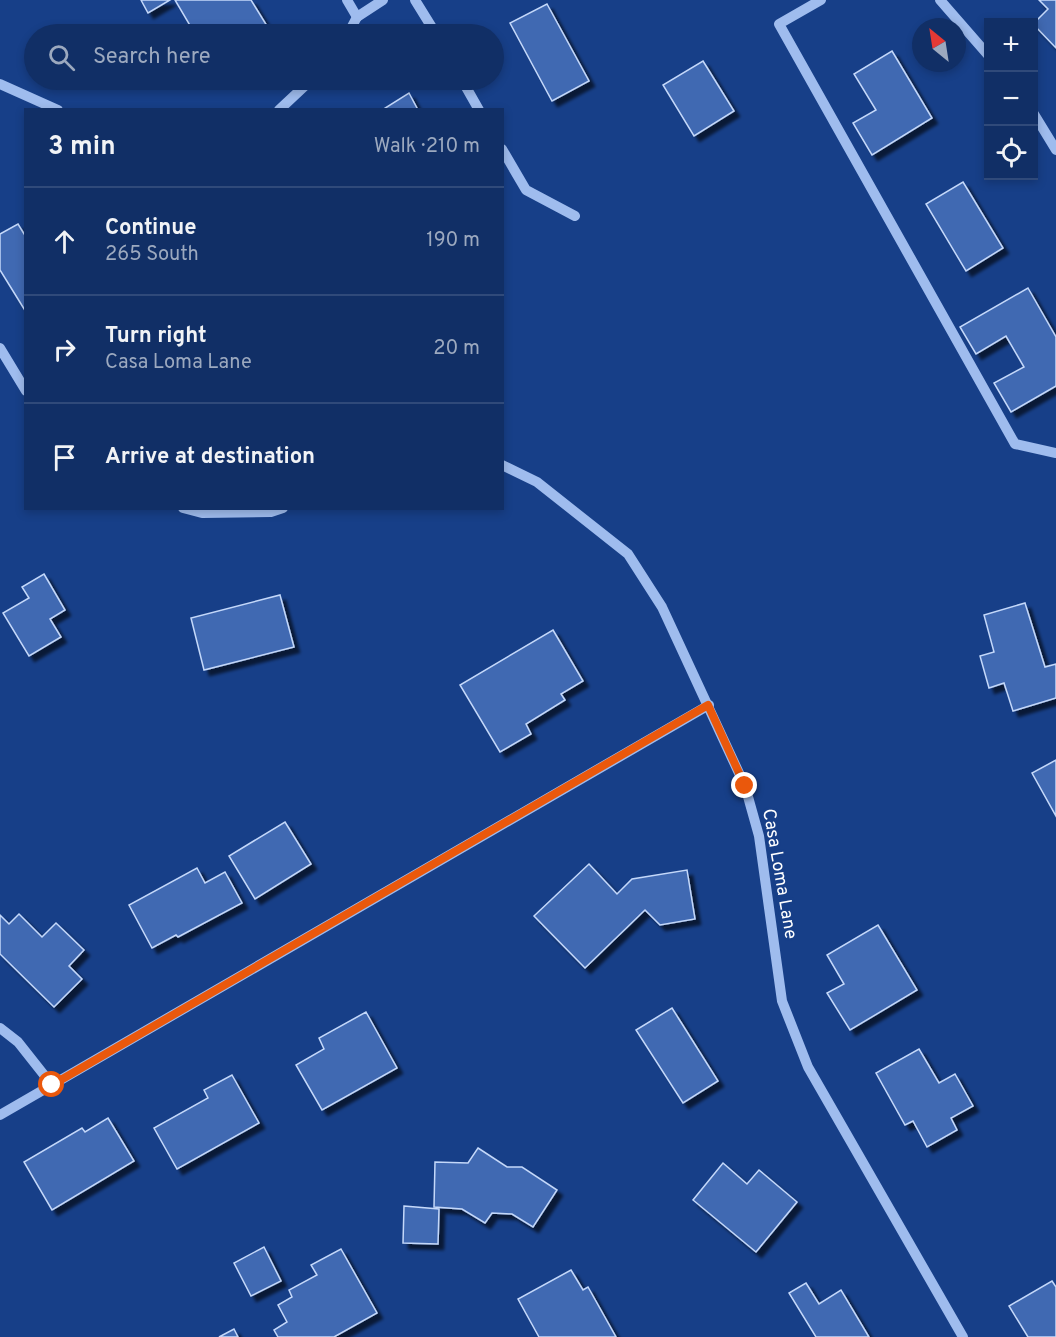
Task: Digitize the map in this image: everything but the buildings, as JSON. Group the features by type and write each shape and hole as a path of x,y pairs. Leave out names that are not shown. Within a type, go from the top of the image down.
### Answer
{"street":[{"path":"347,0 357,17"},
{"path":"353,24 357,17 383,0"},
{"path":"415,0 429,24"},
{"path":"821,0 779,24 1015,444 1056,453"},
{"path":"940,0 984,50"},
{"path":"0,84 54,108"},
{"path":"281,108 300,90"},
{"path":"468,90 478,108"},
{"path":"1038,121 1056,150"},
{"path":"504,152 526,190 575,216"},
{"path":"0,348 24,388"},
{"name":"Casa Loma Lane","path":"504,466 537,482 628,554 662,607 745,786 759,836 782,1001 799,1045 808,1066 963,1337"},
{"path":"191,510 202,513 277,510"},
{"path":"0,1115 708,705"},
{"path":"0,1028 18,1042 52,1085"}],"route":[{"path":"52,1085 708,705 745,786"}]}
